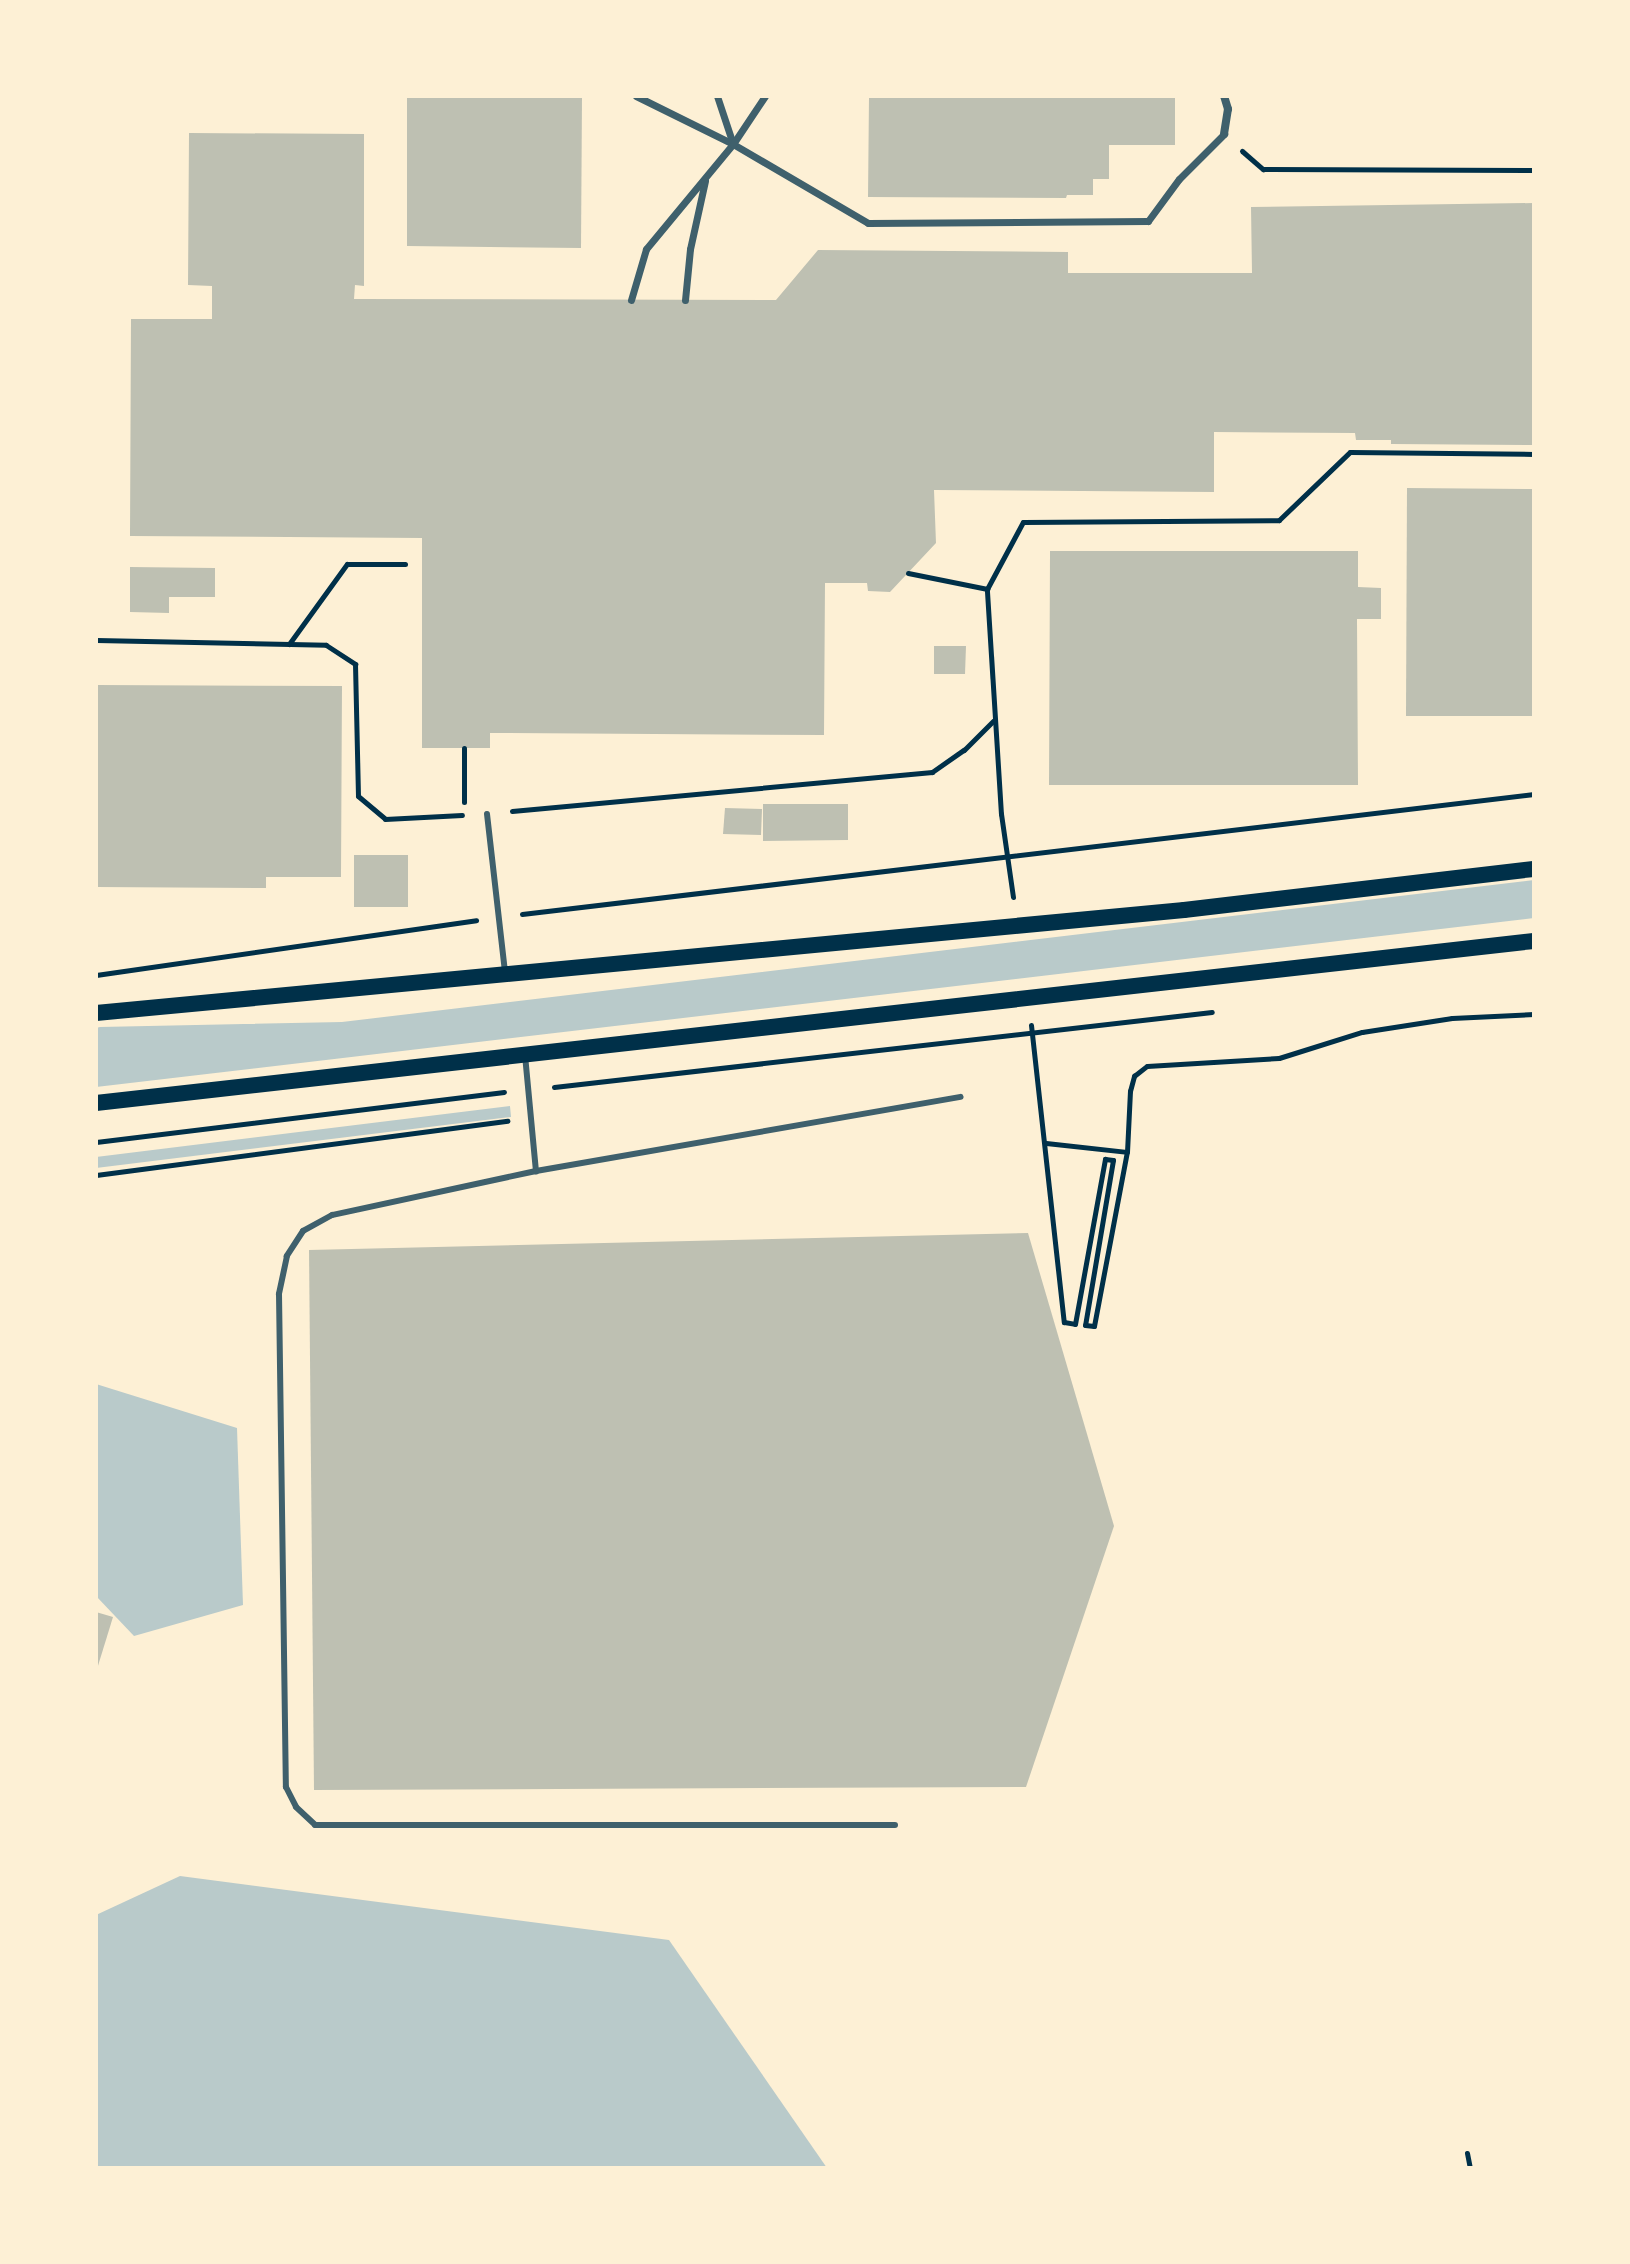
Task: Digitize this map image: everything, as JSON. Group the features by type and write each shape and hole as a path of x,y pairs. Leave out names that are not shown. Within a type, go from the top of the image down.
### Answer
{"main road":[{"path":"96,1013 1168,912 1534,869"},
{"path":"96,1103 1534,941"}],"street":[{"path":"636,96 733,144 868,223 1148,221 1179,179 1224,134 1228,109 1224,96"},
{"path":"717,96 733,144"},
{"path":"631,300 646,249 733,144 765,96"},
{"path":"685,300 690,249 705,179"}],"lane":[{"path":"487,814 505,973"},
{"path":"525,1055 536,1171"},
{"path":"895,1825 315,1825 296,1807 286,1787 279,1294 287,1256 303,1231 332,1215 536,1171 961,1097"}],"path":[{"path":"1224,134 1263,169 1534,170"},
{"path":"1015,908 1001,814 987,589 1023,522 1279,520 1350,452 1534,454"},
{"path":"289,644 347,564 405,564"},
{"path":"908,573 987,589"},
{"path":"96,640 326,645 355,664 358,796 385,819 487,814 932,772 964,750 994,720"},
{"path":"463,815 464,748"},
{"path":"96,975 498,917 1534,794"},
{"path":"96,1142 1221,1010"},
{"path":"1030,1019 1064,1322 1075,1324 1105,1159 1113,1160 1085,1325 1094,1326 1127,1152 1130,1091 1134,1076 1147,1066 1279,1058 1362,1032 1452,1018 1534,1014"},
{"path":"96,1175 531,1117"},
{"path":"1046,1143 1127,1152"},
{"path":"1467,2153 1470,2168"}],"shaded area":[{"path":"1534,880 1534,918 96,1087 96,1028 100,1027 342,1022"},
{"path":"510,1106 511,1117 96,1168 96,1157"},
{"path":"96,1384 237,1428 243,1605 134,1636 96,1596"},
{"path":"180,1876 669,1940 827,2168 96,2168 96,1915"}],"building":[{"path":"407,96 582,96 581,248 407,246"},
{"path":"869,96 1175,96 1175,145 1109,145 1109,179 1093,179 1093,195 1067,195 1066,198 868,197"},
{"path":"189,133 364,134 364,286 355,285 354,299 776,300 818,250 1068,252 1068,273 1252,273 1251,207 1534,203 1534,445 1391,444 1391,440 1356,440 1355,433 1214,432 1214,492 934,490 936,543 890,592 868,591 867,583 825,583 824,735 490,733 490,748 422,748 422,538 130,536 131,319 212,319 212,286 188,285"},
{"path":"1407,488 1534,489 1534,716 1406,716"},
{"path":"1050,551 1358,551 1358,587 1381,588 1381,619 1357,619 1358,785 1049,785"},
{"path":"130,567 215,568 215,597 169,597 169,613 130,612"},
{"path":"934,646 966,646 965,674 934,674"},
{"path":"96,685 342,686 341,877 266,877 266,888 96,887"},
{"path":"763,804 848,804 848,840 763,841"},
{"path":"725,808 762,809 761,835 723,834"},
{"path":"354,855 408,855 408,907 354,907"},
{"path":"1028,1233 1114,1526 1026,1787 314,1790 309,1250"},
{"path":"96,1612 113,1617 97,1669 96,1668"}]}
